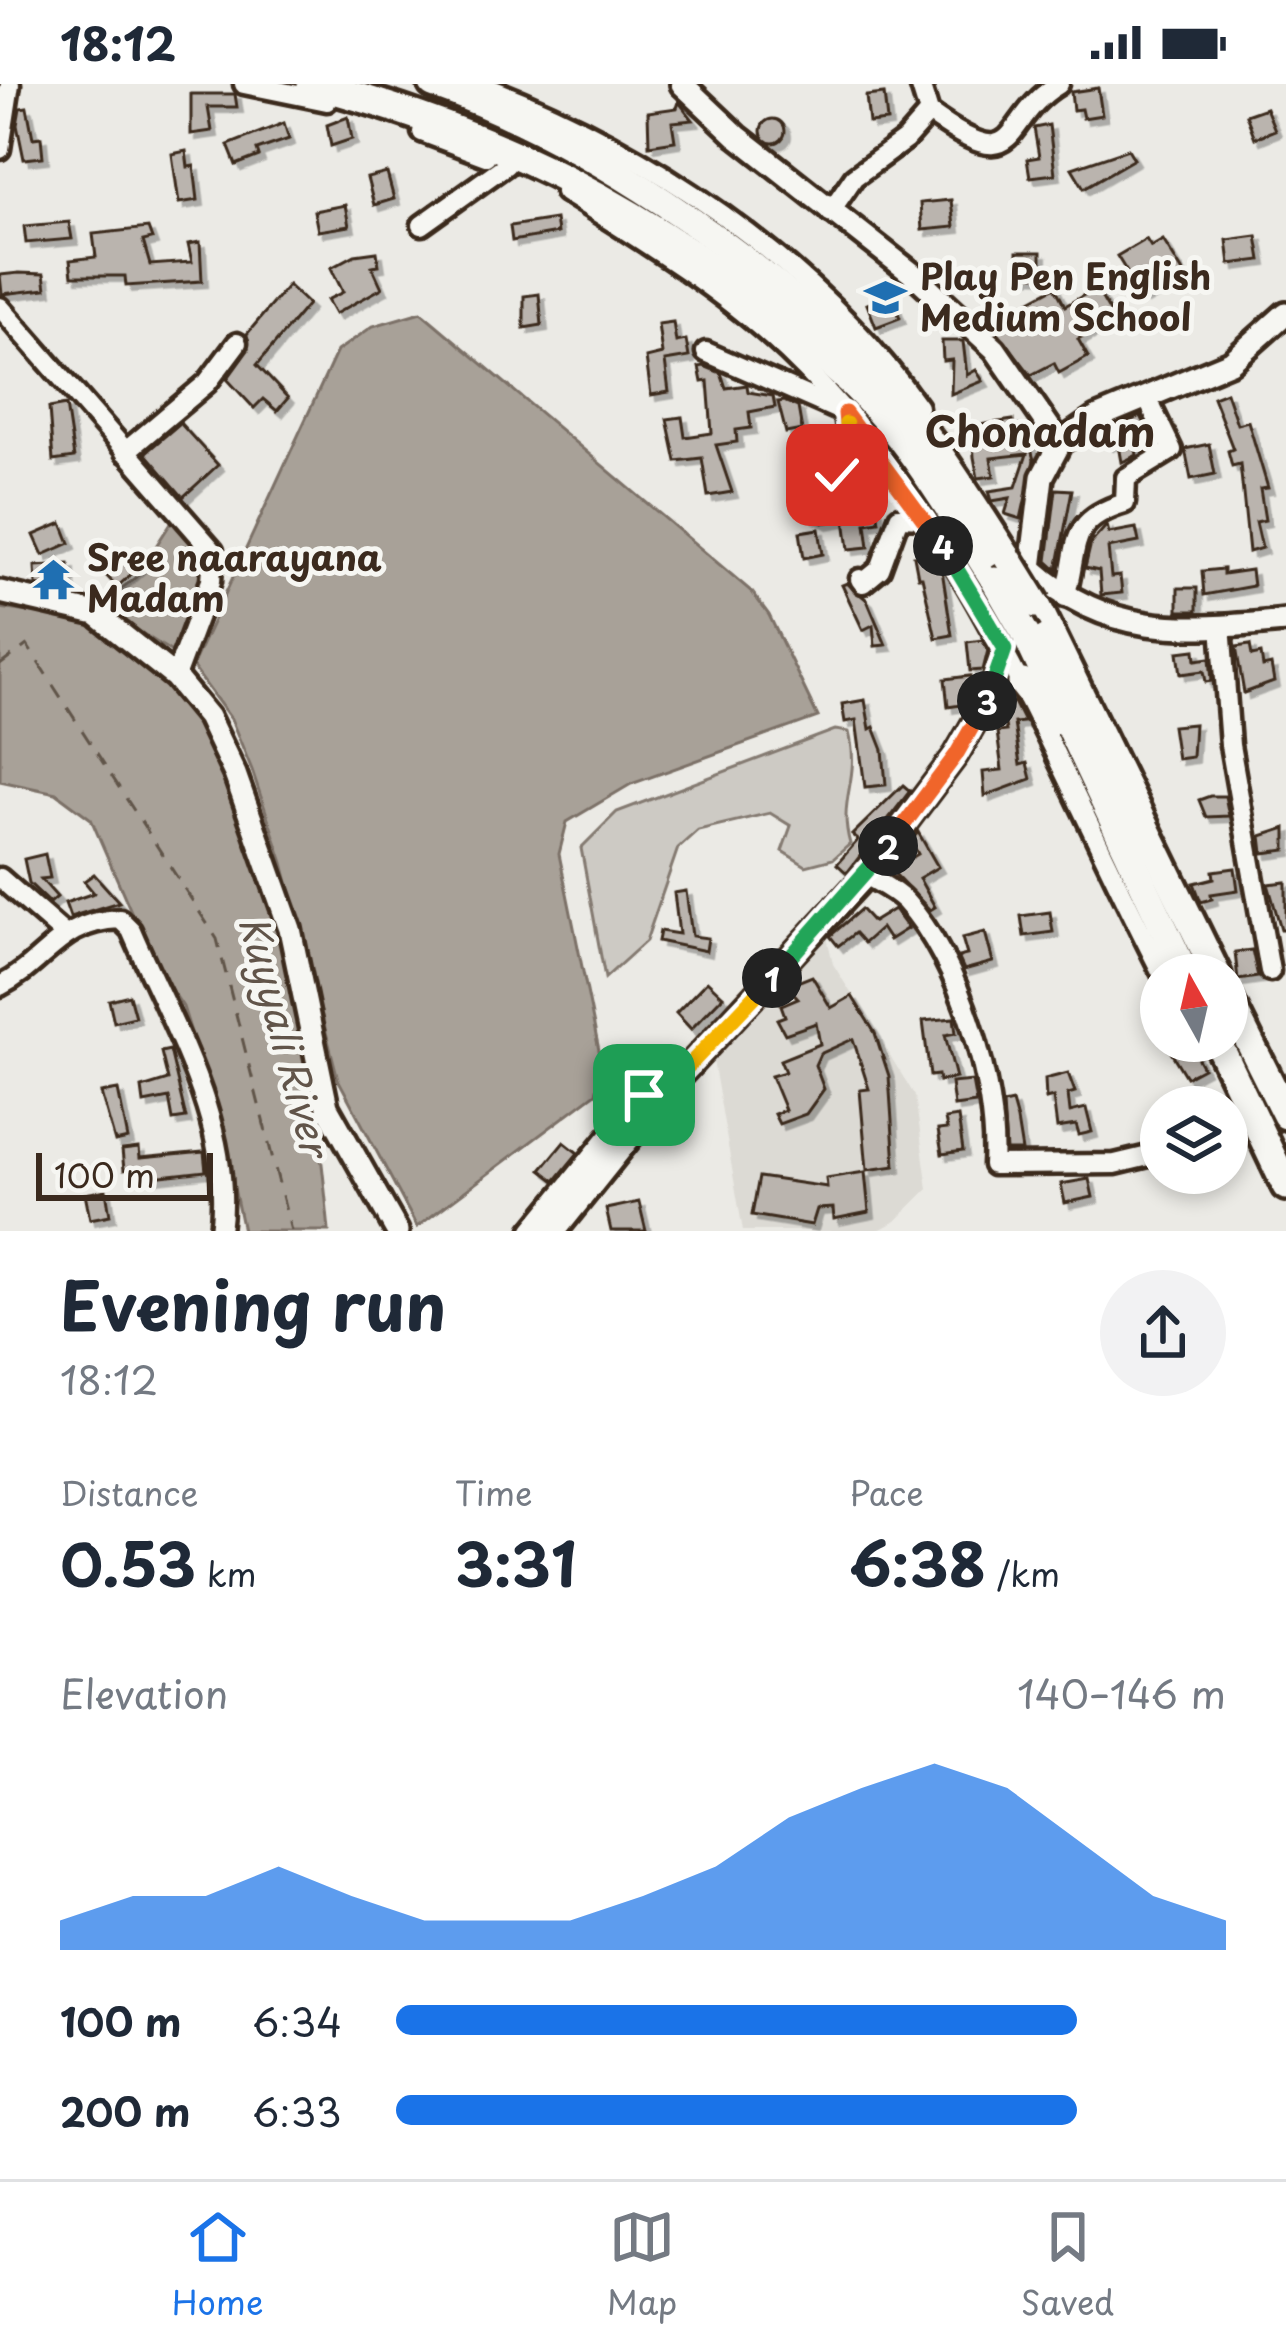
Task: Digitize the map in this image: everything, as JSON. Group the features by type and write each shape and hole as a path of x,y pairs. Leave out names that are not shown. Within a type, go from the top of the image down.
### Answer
{"highway":[{"path":"311,84 398,107 524,154 624,207 725,279 852,383 935,488 1011,569 1016,642 1090,772 1176,954"},
{"path":"433,84 531,128 645,190 752,269 868,368 952,474 1036,604 1211,954"},
{"path":"1069,645 1089,712"},
{"path":"1022,683 1038,697 1067,748 1090,772"},
{"path":"1248,1039 1286,1115"},
{"path":"1224,1062 1286,1186"}],"main road":[{"path":"682,84 830,212 919,279 995,349 1060,443"},
{"path":"1286,314 1232,362 1085,424 1060,443 1042,477 1011,569 1135,625 1286,621"},
{"path":"0,592 96,614 175,676 208,717 235,775 290,929 327,1107 397,1231"},
{"path":"556,1231 677,1078 866,874 956,755 1016,642"},
{"path":"532,1231 644,1095 677,1078"}],"street":[{"path":"0,149 10,84"},
{"path":"244,84 394,121 562,190 637,237 785,350 845,413 1016,642 1022,683 1153,954"},
{"path":"478,84 602,142 688,192 831,303 900,381 1011,569 1069,645 1212,954"},
{"path":"920,84 928,112 989,145 1008,141 1052,86"},
{"path":"830,212 854,177 905,140 928,112"},
{"path":"422,225 506,165"},
{"path":"0,307 213,551 211,581 175,676"},
{"path":"125,452 207,382 237,343"},
{"path":"706,352 845,413"},
{"path":"1065,597 1082,526 1094,513 1125,503 1126,478 1172,449 1147,398"},
{"path":"820,502 849,450 845,413"},
{"path":"860,579 870,581 880,568 899,518 926,518"},
{"path":"1221,625 1230,745 1270,971"},
{"path":"866,874 904,899 944,956 992,1093 993,1166 1115,1164 1140,1158"},
{"path":"0,878 63,933"},
{"path":"0,986 18,977 63,933 120,919 131,930 177,1026 197,1084 224,1207 220,1231"}],"shaded area":[{"path":"835,730 849,732 852,749 846,814 850,844 833,859 806,866 782,851 791,826 770,813 698,830 678,848 646,941 605,978 581,848 617,812"},
{"path":"825,928 833,964 915,1096 928,1189 896,1221 877,1231 743,1231 712,1055"}],"water":[{"path":"421,312 752,592 769,615 818,717 631,784 567,822 559,854 602,1065 596,1093 417,1227 338,1079 283,863 252,770 231,719 192,666 337,351 373,326"},
{"path":"174,518 211,561 175,654 99,606 136,577"},
{"name":"Kuyyali River","path":"0,608 80,621 123,640 174,689 216,753 250,828 276,911 311,1081 329,1231 243,1231 222,1131 183,1007 153,962 91,819 56,793 0,781"}],"building":[{"path":"1098,88 1102,115 1083,118 1081,109 1073,110 1071,92"},
{"path":"191,94 235,94 237,107 208,107 212,131 191,134"},
{"path":"884,94 887,121 869,123 866,96"},
{"path":"679,102 693,120 672,122 675,141 649,145 648,112 677,108"},
{"path":"27,107 33,138 41,137 43,157 24,159 17,125 20,108"},
{"path":"1266,108 1275,130 1255,138 1246,115"},
{"path":"348,117 352,139 331,146 327,125"},
{"path":"773,119 782,122 782,140 773,143 764,140 761,131 764,122"},
{"path":"284,123 289,139 257,150 259,156 236,165 228,145"},
{"path":"1049,125 1055,174 1030,177 1027,159 1039,157 1034,128"},
{"path":"1128,149 1134,159 1084,188 1072,168"},
{"path":"186,151 188,167 194,166 198,200 179,203 172,154"},
{"path":"387,173 394,199 374,205 367,178"},
{"path":"951,200 954,227 922,230 920,203"},
{"path":"345,205 349,226 318,231 314,211"},
{"path":"555,219 557,233 512,241 510,226"},
{"path":"69,222 72,239 26,243 24,226"},
{"path":"148,228 152,239 143,241 150,265 192,262 188,244 200,242 202,281 126,286 125,276 72,276 70,260 96,257 93,234"},
{"path":"1257,236 1261,260 1230,264 1227,240"},
{"path":"1146,239 1151,247 1163,240 1184,274 1143,298 1117,256"},
{"path":"377,252 379,265 372,266 382,288 335,314 327,300 343,292 331,268 355,255"},
{"path":"1017,252 1041,252 1041,276 1017,275"},
{"path":"44,274 46,289 2,294 0,275"},
{"path":"288,285 308,304 257,365 288,398 277,411 263,399 254,408 227,379 248,350 247,334"},
{"path":"1055,287 1065,306 1096,288 1114,319 1078,339 1088,357 1059,373 1054,363 1031,375 990,322"},
{"path":"539,294 542,325 524,328 524,296"},
{"name":"Play Pen English Medium School","path":"891,295 900,318 876,327 867,304"},
{"path":"673,322 676,342 686,340 689,357 665,361 669,392 651,395 646,358 662,354 658,324"},
{"path":"942,341 963,341 967,375 976,370 983,381 951,394 952,360 943,361"},
{"path":"699,367 721,373 726,388 747,385 748,392 773,396 775,407 749,412 751,428 736,430 737,442 716,445 732,492 708,496 702,458 676,461 667,419 682,417 685,437 712,433 708,381 702,382"},
{"path":"1226,392 1237,424 1248,421 1268,488 1260,489 1265,520 1256,522 1262,548 1249,552 1240,464 1232,466 1228,451 1233,449 1213,397"},
{"path":"778,402 798,407 802,430 786,433"},
{"path":"66,405 74,458 53,461 49,408"},
{"path":"1141,416 1145,424 1133,433 1137,455 1122,462 1118,440 1108,445 1103,432"},
{"path":"1013,420 1015,438 1029,441 1034,460 1021,519 1005,514 1010,498 992,501 989,491 1016,487 1027,454 991,458 994,476 978,478 974,457 972,426"},
{"path":"180,423 218,465 183,497 145,453"},
{"path":"1209,444 1215,474 1191,479 1185,449"},
{"path":"1056,489 1072,490 1057,570 1047,561"},
{"path":"849,496 852,512 877,508 879,521 866,523 869,547 849,549 845,519 823,523 809,517 811,512 831,513 838,497"},
{"path":"62,523 70,543 43,555 34,535"},
{"path":"1107,525 1109,533 1136,528 1139,542 1108,548 1111,577 1120,576 1122,593 1101,595 1099,571 1085,568 1091,543"},
{"path":"819,529 823,554 804,558 800,532"},
{"path":"125,548 141,565 117,587 101,570"},
{"path":"931,553 942,570 952,635 936,638 914,556"},
{"name":"Sree naarayana Madam","path":"69,564 70,593 36,585 35,566"},
{"path":"1223,569 1223,574 1251,570 1253,586 1204,595 1202,571"},
{"path":"847,583 867,600 886,645 875,646 873,625 863,630 842,585"},
{"path":"1178,588 1197,588 1197,611 1178,611"},
{"path":"982,640 988,650 983,670 970,671 967,642"},
{"path":"1250,645 1252,656 1261,654 1263,667 1271,665 1274,682 1244,693 1236,647"},
{"path":"1195,650 1196,660 1210,658 1212,681 1206,682 1204,671 1181,674 1178,652"},
{"path":"970,676 974,686 967,704 948,707 945,679"},
{"path":"865,700 870,729 874,727 883,750 886,785 865,787 856,720 845,722 842,704"},
{"path":"1014,702 1024,722 1014,723 1020,765 1027,763 1031,779 985,796 983,772 1002,770 997,732 1006,731 1002,705"},
{"path":"1194,724 1192,757 1177,759 1172,726"},
{"path":"903,785 910,791 847,873 837,864 858,840 852,835"},
{"path":"1225,796 1229,816 1206,817 1199,800"},
{"path":"1286,828 1286,850 1263,853 1261,836"},
{"path":"918,832 938,867 919,878 935,907 930,910 891,870 918,854 911,841"},
{"path":"45,854 50,878 41,879 57,897 50,903 29,883 24,859"},
{"path":"1235,868 1238,890 1211,894 1212,899 1201,902 1194,883 1214,878 1213,871"},
{"path":"94,874 119,902 70,917 65,903 94,893 84,881"},
{"path":"1286,882 1286,929 1281,929 1268,884"},
{"path":"686,891 692,936 708,938 706,951 658,941 660,931 679,934 674,893"},
{"path":"861,909 873,922 894,909 908,928 889,940 881,928 864,943 855,933 838,946 830,936"},
{"path":"1050,912 1053,932 1024,936 1021,916"},
{"path":"985,932 993,962 964,970 958,957 967,955 962,938"},
{"path":"1252,950 1258,977 1248,978 1248,954 1235,952"},
{"path":"812,976 831,1008 852,996 875,1033 889,1076 895,1166 867,1170 860,1090 869,1089 853,1039 820,1054 815,1065 824,1089 806,1114 779,1124 774,1114 785,1110 771,1076 785,1072 780,1060 820,1044 816,1023 785,1034 777,1019 785,1016 781,1005 798,998 787,986"},
{"path":"707,981 723,996 691,1029 676,1013"},
{"path":"129,995 135,1017 114,1022 109,1000"},
{"path":"954,1018 956,1033 945,1035 956,1078 939,1081 938,1075 930,1076 923,1021"},
{"path":"170,1050 186,1118 173,1120 169,1098 144,1103 142,1088 168,1080 161,1052"},
{"path":"1177,1062 1200,1062 1203,1068 1186,1077"},
{"path":"1068,1073 1075,1092 1068,1094 1070,1112 1086,1108 1092,1132 1079,1135 1076,1125 1057,1128 1053,1097 1046,1099 1045,1079"},
{"path":"972,1081 976,1103 954,1106 951,1083"},
{"path":"118,1090 128,1139 115,1142 101,1093"},
{"path":"1012,1102 1022,1151 1006,1151 1003,1104"},
{"path":"958,1117 963,1151 942,1154 938,1130 947,1129 945,1119"},
{"path":"564,1142 578,1153 555,1181 541,1170"},
{"path":"139,1148 140,1158 204,1152 206,1171 152,1177 151,1168 124,1170 122,1150"},
{"path":"865,1172 869,1212 834,1219 833,1208 817,1209 812,1225 752,1215 759,1177 827,1187 826,1178"},
{"path":"1089,1179 1093,1197 1065,1203 1061,1184"},
{"path":"106,1190 110,1215 90,1219 85,1194"},
{"path":"639,1202 646,1231 611,1231 606,1209"}],"ferry route":[{"path":"0,665 27,645 217,939 291,1231"}],"place":[{"name":"Play Pen English Medium School","path":"886,298"},
{"name":"Sree naarayana Madam","path":"53,579"}],"district":[{"name":"Chonadam","path":"1040,432"}],"route":[{"path":"644,1095 677,1078 692,1064 866,874 956,755 990,696 1005,649 926,518 845,413 849,450 837,475"}]}
